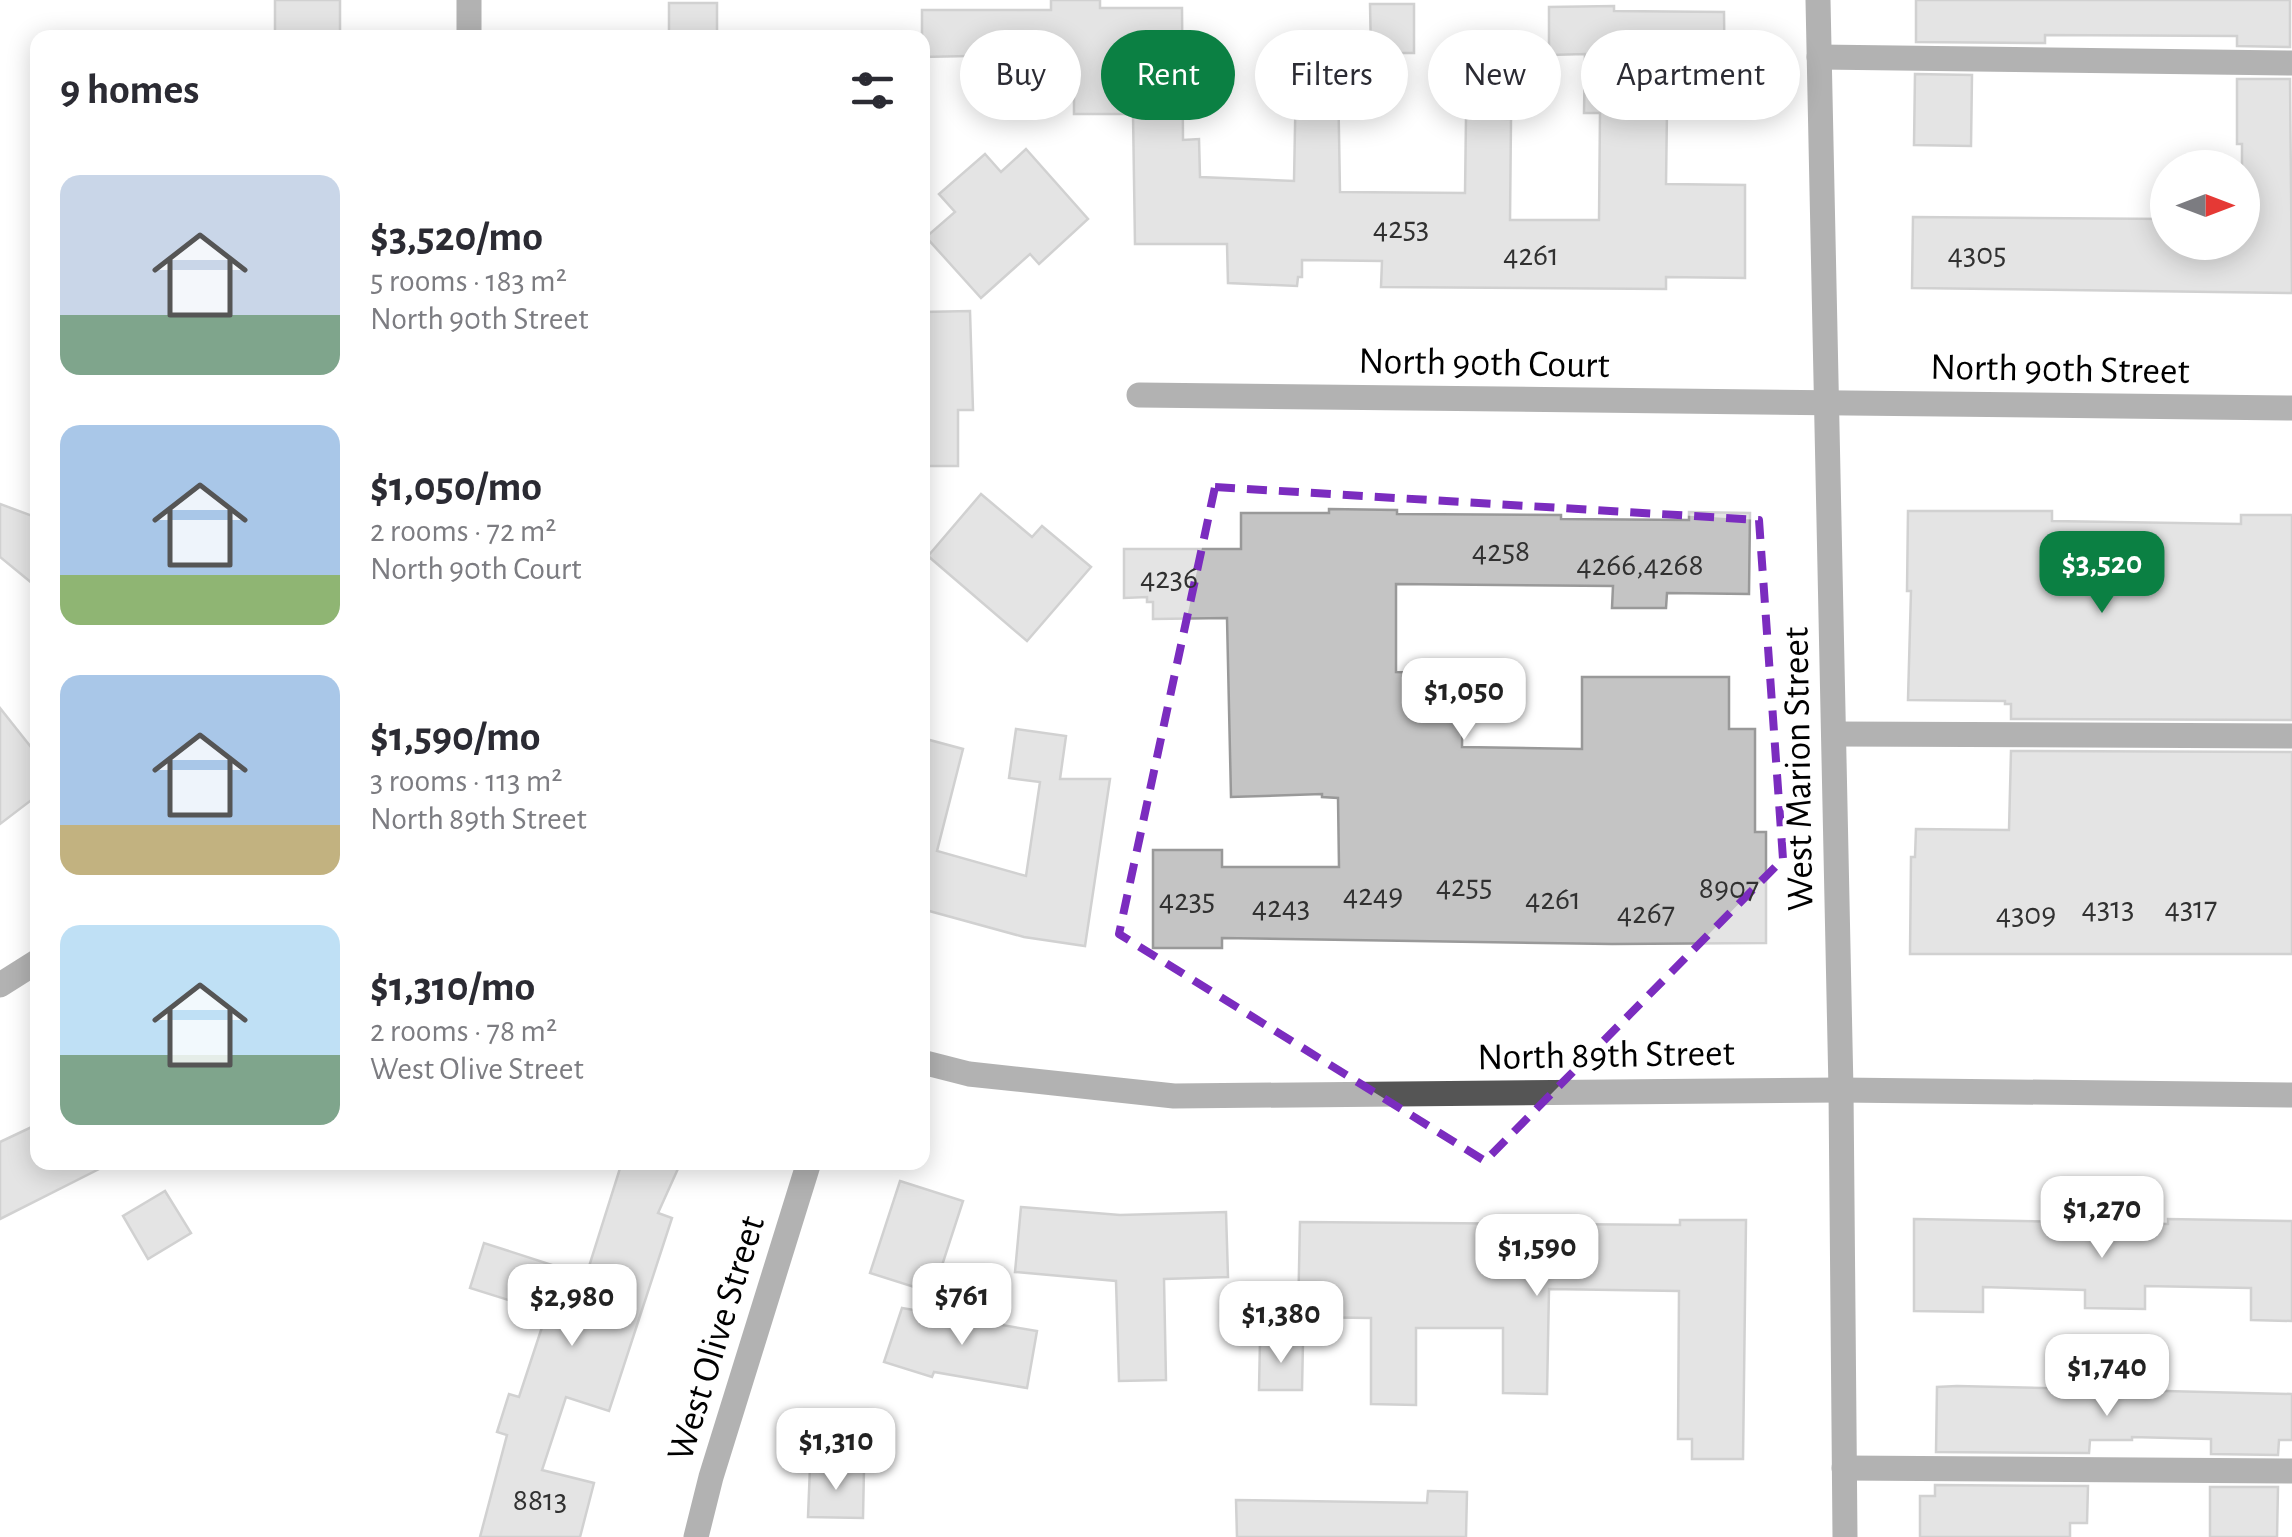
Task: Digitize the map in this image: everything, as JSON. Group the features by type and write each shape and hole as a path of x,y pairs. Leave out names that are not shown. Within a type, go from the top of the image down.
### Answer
{"street":[{"path":"469,0 469,30"},
{"name":"West Marion Street","path":"1818,0 1841,1090 1845,1537"},
{"path":"1819,57 2292,63"},
{"name":"North 90th Court","path":"1139,395 1828,403"},
{"name":"North 90th Street","path":"1828,403 2292,408"},
{"path":"1834,734 2292,736"},
{"path":"0,984 30,966"},
{"name":"North 89th Street","path":"930,1064 969,1074 1174,1096 1841,1090 2292,1095"},
{"name":"West Olive Street","path":"696,1537 710,1476 806,1170"},
{"path":"1844,1468 2292,1471"}],"highlighted area":[{"path":"1215,487 1759,520 1783,859 1485,1161 1119,934"}],"building":[{"path":"275,0 340,0 340,30 275,30"},
{"path":"1051,0 1100,0 1100,8 1182,8 1182,30 1101,30 1101,114 1081,114 1081,30 960,30 960,56 930,57 930,30 922,30 922,10 1051,10"},
{"path":"1916,0 2290,0 2290,47 2237,46 2237,36 2045,35 2045,43 1916,42"},
{"path":"669,3 717,3 717,30 669,30"},
{"path":"1370,4 1414,4 1414,53 1408,53 1408,30 1371,30"},
{"path":"1549,7 1724,12 1724,30 1581,30 1581,54 1561,55 1561,30 1549,30"},
{"path":"1915,74 1972,75 1971,146 1914,145"},
{"path":"2237,79 2290,79 2292,293 1912,288 1913,217 2150,219 2150,260 2260,260 2260,150 2242,150 2242,144 2237,144"},
{"path":"1133,120 1183,120 1183,140 1199,139 1200,177 1294,181 1295,120 1339,120 1340,192 1465,193 1466,120 1511,120 1510,220 1599,220 1600,120 1667,120 1666,184 1745,185 1745,278 1666,277 1666,289 1381,287 1382,261 1302,260 1302,277 1298,277 1297,286 1228,283 1227,244 1135,244"},
{"path":"1026,149 1088,219 1039,264 1030,254 981,298 930,241 930,234 955,212 939,194 985,154 1001,172"},
{"path":"970,311 973,410 958,410 958,466 930,466 930,312"},
{"path":"981,494 1032,537 1042,526 1091,567 1027,641 930,558"},
{"path":"0,504 30,515 30,581 0,557"},
{"path":"1329,509 1397,510 1397,514 1561,515 1561,519 1689,520 1689,512 1750,513 1749,594 1667,593 1666,608 1612,608 1613,586 1396,584 1396,672 1463,674 1462,747 1582,749 1582,677 1729,677 1729,729 1755,729 1755,832 1766,832 1766,943 1222,938 1222,948 1153,948 1153,850 1222,850 1222,867 1339,867 1338,798 1322,794 1231,797 1227,618 1153,619 1153,602 1147,602 1147,597 1124,598 1124,549 1241,549 1241,513 1329,513"},
{"path":"1908,511 2052,511 2052,521 2241,524 2241,515 2292,515 2292,720 2011,719 2011,704 2005,701 1908,700"},
{"path":"0,708 30,746 30,801 0,824"},
{"path":"1016,729 1066,736 1060,779 1110,779 1085,946 1024,937 930,911 930,740 963,749 937,851 1026,876 1040,782 1009,778"},
{"path":"2011,751 2292,752 2292,954 1910,954 1911,857 1915,857 1916,829 2009,830"},
{"path":"30,1128 30,1170 97,1170 0,1219 0,1142"},
{"path":"619,1170 677,1170 658,1213 672,1218 609,1411 566,1397 542,1470 594,1483 580,1537 480,1537 507,1435 497,1432 509,1394 519,1397 547,1312 470,1288 484,1243 586,1276"},
{"path":"900,1181 963,1201 933,1293 870,1273"},
{"path":"165,1191 191,1233 148,1259 123,1216"},
{"path":"1021,1207 1120,1215 1226,1212 1228,1277 1164,1279 1166,1380 1119,1381 1116,1281 1015,1272"},
{"path":"1914,1219 2168,1224 2168,1219 2292,1221 2292,1321 2251,1320 2251,1288 2145,1286 2145,1309 2085,1308 2085,1290 1983,1287 1983,1312 1914,1311"},
{"path":"1680,1220 1746,1220 1743,1459 1692,1459 1692,1439 1678,1439 1679,1291 1549,1289 1547,1394 1503,1393 1503,1328 1416,1328 1416,1405 1371,1404 1371,1318 1298,1317 1300,1222 1680,1225"},
{"path":"902,1308 1037,1331 1027,1388 934,1372 932,1377 884,1362"},
{"path":"1260,1341 1303,1342 1302,1390 1259,1390"},
{"path":"1937,1387 2292,1394 2292,1440 2279,1440 2278,1455 2211,1454 2211,1439 2132,1437 2090,1440 2089,1453 1936,1452"},
{"path":"810,1467 864,1468 863,1518 808,1517"},
{"path":"1935,1485 2088,1486 2087,1523 2070,1523 2070,1537 1920,1537 1920,1496 1935,1496"},
{"path":"2210,1487 2278,1487 2277,1537 2210,1537"},
{"path":"1428,1491 1467,1492 1466,1537 1237,1537 1236,1500 1427,1503"}]}
